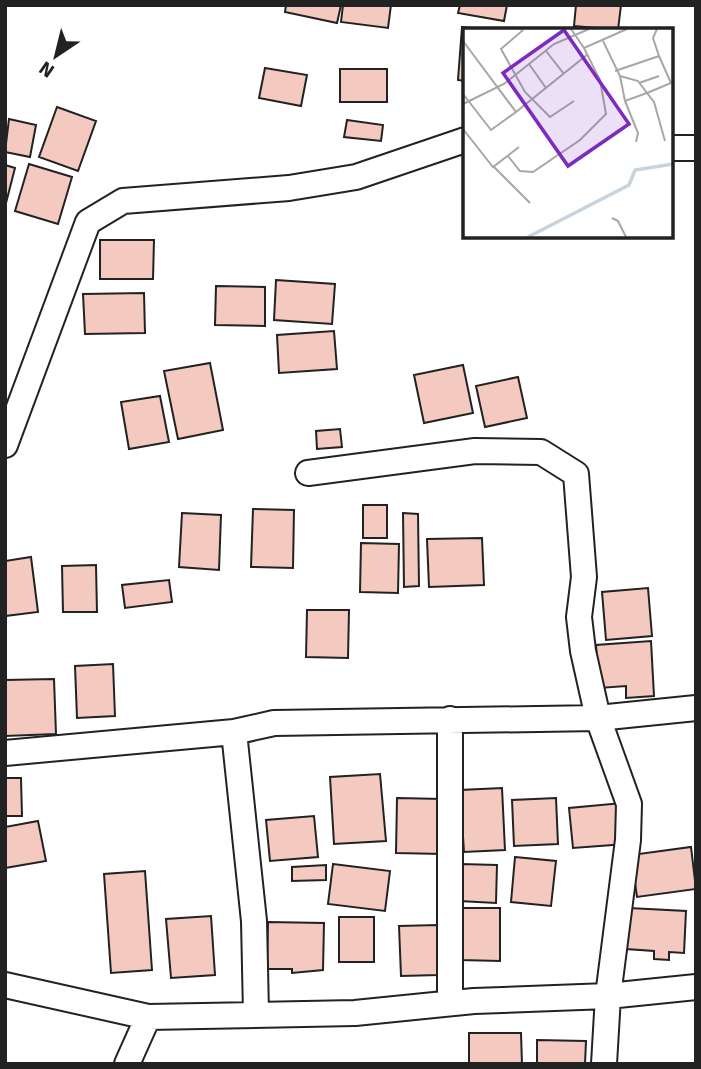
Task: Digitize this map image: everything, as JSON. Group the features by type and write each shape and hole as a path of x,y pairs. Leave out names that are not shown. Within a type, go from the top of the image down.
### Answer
{"street":[{"path":"5,445 88,222 123,201 289,188 356,177 463,141"},
{"path":"673,148 696,148"},
{"path":"309,473 475,451 541,452 576,474 584,577 579,617 583,651 598,718 629,804 628,840 608,996 604,1064"},
{"path":"5,753 234,733 274,723 598,718 696,708"},
{"path":"450,719 450,1003"},
{"path":"234,733 254,921 256,1013"},
{"path":"5,985 148,1017 355,1013 450,1003 608,996 696,987"},
{"path":"127,1064 148,1017"}],"building":[{"path":"286,5 341,5 337,23 285,12"},
{"path":"343,5 391,5 388,28 341,22"},
{"path":"460,5 507,5 504,21 458,13"},
{"path":"576,5 621,5 618,28 574,26"},
{"path":"462,27 472,28 463,28 463,81 458,80"},
{"path":"265,68 307,75 301,106 259,98"},
{"path":"340,69 387,69 387,102 340,102"},
{"path":"57,107 96,121 78,171 39,157"},
{"path":"9,119 36,125 30,157 5,152"},
{"path":"347,120 383,125 381,141 344,137"},
{"path":"29,164 72,177 58,224 15,211"},
{"path":"5,165 15,168 6,203 5,203"},
{"path":"100,240 154,240 153,279 100,279"},
{"path":"276,280 335,284 332,324 274,320"},
{"path":"216,286 265,287 265,326 215,325"},
{"path":"144,293 145,333 85,334 83,294"},
{"path":"334,331 337,369 279,373 277,335"},
{"path":"210,363 223,430 178,439 164,371"},
{"path":"463,365 473,413 424,423 414,375"},
{"path":"518,377 527,418 485,427 476,386"},
{"path":"160,396 169,442 129,449 121,402"},
{"path":"340,429 342,447 317,449 316,431"},
{"path":"363,505 387,505 387,538 363,538"},
{"path":"253,509 294,510 293,568 251,567"},
{"path":"182,513 221,515 219,570 179,567"},
{"path":"403,513 418,514 419,586 404,587"},
{"path":"482,538 484,585 429,587 427,539"},
{"path":"361,543 399,544 398,593 360,592"},
{"path":"31,557 38,612 5,616 5,561"},
{"path":"96,565 97,612 63,612 62,566"},
{"path":"169,580 172,602 125,608 122,585"},
{"path":"648,588 652,636 606,640 602,592"},
{"path":"307,610 349,610 348,658 306,657"},
{"path":"651,641 654,696 626,698 626,686 599,688 596,645"},
{"path":"113,664 115,716 77,718 75,666"},
{"path":"54,679 56,734 5,736 5,680"},
{"path":"380,774 386,841 334,844 330,777"},
{"path":"5,778 21,778 22,816 5,816"},
{"path":"502,788 505,850 464,852 460,790"},
{"path":"397,798 443,799 443,854 396,853"},
{"path":"556,798 558,844 514,846 512,800"},
{"path":"622,803 626,844 573,848 569,808"},
{"path":"314,816 318,857 270,861 266,820"},
{"path":"38,821 46,861 5,868 5,827"},
{"path":"691,847 696,889 637,897 631,855"},
{"path":"515,857 556,861 551,906 511,902"},
{"path":"333,864 390,871 385,911 328,904"},
{"path":"460,864 497,865 496,903 459,901"},
{"path":"326,865 326,880 292,881 292,867"},
{"path":"145,871 152,970 111,973 104,874"},
{"path":"460,908 500,908 500,961 460,960"},
{"path":"629,908 686,911 684,953 669,952 669,960 654,959 654,951 626,949"},
{"path":"211,916 215,975 171,978 166,919"},
{"path":"339,917 374,917 374,962 339,962"},
{"path":"268,922 324,923 323,970 292,973 292,969 267,969"},
{"path":"438,925 439,975 401,976 399,926"},
{"path":"469,1033 521,1033 522,1064 469,1064"},
{"path":"537,1040 586,1041 585,1064 537,1064"}]}
